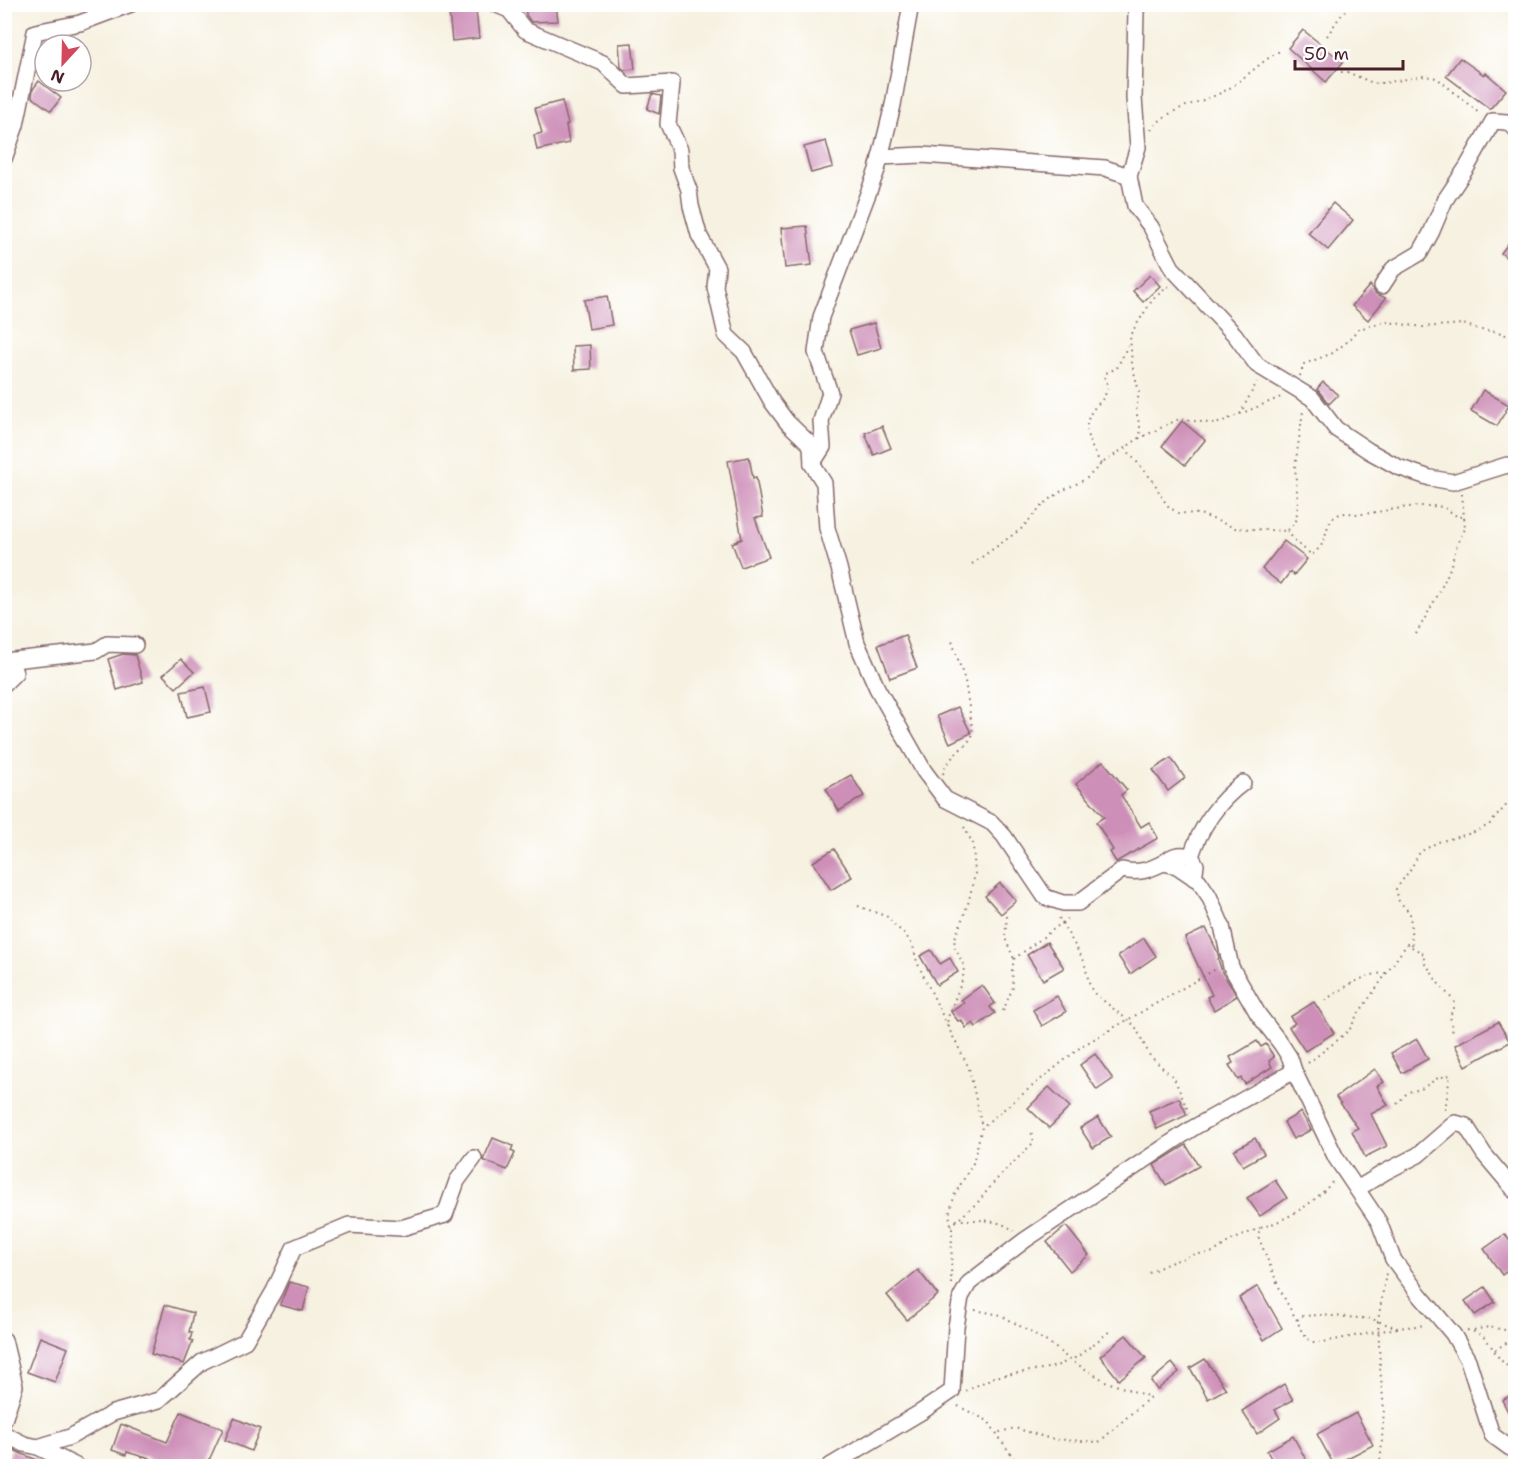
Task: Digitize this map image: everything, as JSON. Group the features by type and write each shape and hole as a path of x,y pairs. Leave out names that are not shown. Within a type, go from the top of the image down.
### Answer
{"street":[{"path":"4,159 16,125 35,32 80,23 131,4"},
{"path":"495,4 509,10 525,30 603,63 627,86 672,83 669,124 680,150 681,168 689,190 699,235 717,268 715,287 726,335 744,352 772,402 787,422 811,445 812,464 824,483 827,528 857,643 877,688 924,771 945,799 992,824 1004,836 1045,897 1063,903 1075,903 1088,897 1105,881 1122,870 1133,873 1147,871 1172,856 1182,853 1191,856 1196,865 1194,878"},
{"path":"1139,4 1136,11 1134,98 1138,147 1129,176 1135,206 1151,227 1172,268 1235,335 1257,365 1311,398 1336,429 1369,451 1398,467 1430,478 1453,482 1507,465 1515,466"},
{"path":"812,464 823,447 821,421 830,393 816,352 821,317 880,157 893,105 909,7"},
{"path":"1382,286 1393,268 1420,253 1445,200 1493,121 1507,122 1515,129"},
{"path":"880,157 922,155 1054,164 1105,168 1129,176"},
{"path":"4,684 15,673 8,661 96,651 107,644 135,645"},
{"path":"1191,856 1197,837 1218,806 1243,783"},
{"path":"1163,863 1178,866 1199,881 1216,909 1231,967 1258,1014 1290,1058 1326,1139 1379,1222 1393,1259 1447,1327 1468,1360 1492,1435 1510,1448 1515,1446"},
{"path":"831,1467 952,1391 959,1307 961,1297 969,1283 1025,1240 1197,1126 1294,1071"},
{"path":"1357,1189 1418,1155 1455,1124 1466,1126 1484,1154 1515,1192"},
{"path":"38,1447 70,1437 113,1413 159,1400 202,1362 245,1341 274,1291 294,1248 349,1225 401,1228 445,1215 458,1181 474,1158"},
{"path":"4,1340 15,1386 4,1420"},
{"path":"4,1434 24,1444 38,1447 76,1467"}],"path":[{"path":"1327,36 1351,4"},
{"path":"1138,147 1160,118 1226,90 1267,58 1280,51"},
{"path":"1341,72 1347,72 1373,83 1424,76 1437,78 1478,112 1493,121"},
{"path":"1138,439 1141,431 1136,411 1138,392 1132,364 1130,335 1153,299 1166,290 1179,275"},
{"path":"1287,531 1296,521 1298,504 1295,467 1303,417 1299,391 1304,364 1333,353 1358,329 1387,322 1423,327 1463,324 1481,330 1498,332 1515,339"},
{"path":"1101,465 1091,446 1086,429 1088,417 1106,397 1108,386 1104,379 1106,373 1117,368 1130,340"},
{"path":"1240,415 1254,386 1267,371"},
{"path":"972,564 1021,529 1044,504 1060,492 1086,479 1101,465 1138,439 1179,419 1216,424 1299,391"},
{"path":"1125,448 1144,468 1169,507 1178,513 1200,514 1235,528 1287,531 1312,555 1322,544 1327,528 1335,516 1347,512 1361,514 1429,507 1445,508 1454,516 1462,517"},
{"path":"1416,634 1449,571 1458,542 1465,530 1462,517 1461,479"},
{"path":"943,775 945,766 954,753 970,741 973,733 965,681 951,638"},
{"path":"1412,945 1410,913 1399,901 1396,889 1420,852 1438,842 1472,833 1489,825 1515,794"},
{"path":"946,1025 963,978 963,966 954,946 975,874 973,844 968,831 962,824"},
{"path":"1045,897 1084,961 1090,987 1095,994 1135,1026 1150,1056 1173,1078 1197,1126"},
{"path":"1003,1011 1013,987 1011,970 1014,959 1062,923 1073,910 1075,903"},
{"path":"858,906 888,917 905,934 913,946 917,962 946,1025 969,1068 982,1127 973,1163 955,1194 949,1214 951,1286"},
{"path":"1007,916 1005,939 1014,959"},
{"path":"1294,1071 1319,1055 1350,1029 1407,944 1424,954 1424,963 1454,1001 1454,1009 1450,1015 1453,1035"},
{"path":"982,1127 1082,1046 1216,969 1231,967"},
{"path":"1325,1000 1363,978 1377,973 1387,973"},
{"path":"1396,1104 1408,1092 1421,1089 1438,1078 1450,1075 1442,1125 1444,1132"},
{"path":"951,1226 982,1198 995,1181 1034,1142 1031,1131"},
{"path":"1149,1273 1192,1255 1214,1252 1238,1238 1287,1218 1327,1189 1343,1167"},
{"path":"956,1220 994,1221 1008,1226 1025,1240"},
{"path":"1260,1228 1258,1236 1285,1302 1301,1330 1311,1342 1435,1324 1478,1332 1489,1339 1503,1364 1511,1368"},
{"path":"1378,1467 1384,1409 1378,1321 1385,1289 1384,1276 1393,1259"},
{"path":"959,1307 1001,1315 1052,1345 1070,1360 1107,1382 1150,1397 1099,1442 1051,1439 1015,1428 996,1433"},
{"path":"1297,1320 1303,1316 1320,1315 1378,1321 1397,1328"},
{"path":"1471,1330 1489,1327 1515,1332 1506,1343 1495,1350"},
{"path":"942,1398 962,1393 994,1377 1054,1367 1077,1357 1110,1331"},
{"path":"942,1398 988,1421 1018,1467"}],"building":[{"path":"525,4 556,4 558,21 531,22 526,15"},
{"path":"476,10 479,38 452,41 449,12"},
{"path":"1303,30 1343,62 1326,82 1288,48"},
{"path":"632,43 635,69 624,70 621,67 619,44"},
{"path":"1460,58 1484,75 1486,73 1506,90 1490,109 1446,76"},
{"path":"33,89 33,93 55,93 61,98 51,111 32,97"},
{"path":"652,94 661,96 659,114 647,109"},
{"path":"562,101 568,124 566,125 569,143 537,150 534,135 542,133 535,108"},
{"path":"826,141 833,167 811,173 804,147"},
{"path":"1333,203 1353,220 1328,250 1308,233"},
{"path":"807,226 812,265 785,268 781,228"},
{"path":"1515,235 1515,265 1501,253"},
{"path":"1150,275 1160,286 1143,302 1133,291"},
{"path":"1370,285 1376,294 1386,298 1368,320 1352,306"},
{"path":"607,296 612,325 589,329 584,300"},
{"path":"874,323 881,348 857,355 849,330"},
{"path":"590,345 591,369 574,370 573,346"},
{"path":"1323,382 1338,395 1329,404 1317,389"},
{"path":"1483,390 1509,405 1497,426 1471,411"},
{"path":"1182,421 1205,440 1185,465 1162,446"},
{"path":"882,426 891,448 874,455 865,433"},
{"path":"749,457 753,478 756,477 763,517 755,518 769,557 741,567 732,543 742,539 728,461"},
{"path":"1284,541 1307,559 1294,575 1290,572 1281,584 1262,569"},
{"path":"905,635 917,668 890,678 878,645"},
{"path":"123,654 135,655 143,682 117,690 108,659"},
{"path":"181,659 194,672 176,688 163,675"},
{"path":"205,687 211,712 187,717 181,692"},
{"path":"958,707 971,733 950,743 937,716"},
{"path":"1171,758 1185,778 1168,791 1153,770"},
{"path":"1103,761 1127,790 1121,795 1141,827 1149,822 1158,838 1116,862 1110,852 1113,850 1096,822 1104,817 1076,784"},
{"path":"851,775 864,796 839,811 826,789"},
{"path":"834,849 852,877 831,890 813,862"},
{"path":"1000,883 1016,901 1001,914 985,896"},
{"path":"1206,928 1217,951 1222,972 1237,996 1214,1010 1207,997 1212,995 1185,938"},
{"path":"1144,938 1156,956 1130,974 1118,956"},
{"path":"1047,942 1064,968 1043,980 1027,955"},
{"path":"931,950 940,964 950,958 958,972 937,985 920,956"},
{"path":"982,985 995,1003 990,1007 995,1013 976,1027 973,1023 966,1028 961,1020 958,1021 951,1012 964,1003 961,1000"},
{"path":"1057,996 1066,1012 1042,1026 1033,1010"},
{"path":"1314,1002 1334,1033 1305,1051 1289,1027 1295,1023 1290,1017"},
{"path":"1498,1022 1510,1042 1466,1066 1455,1045"},
{"path":"1417,1039 1428,1059 1402,1073 1391,1053"},
{"path":"1257,1041 1261,1047 1266,1044 1274,1057 1269,1061 1272,1067 1245,1084 1241,1078 1238,1080 1229,1065 1233,1063 1230,1057"},
{"path":"1095,1054 1113,1079 1097,1090 1080,1065"},
{"path":"1375,1069 1384,1082 1377,1086 1388,1105 1371,1114 1387,1146 1365,1157 1352,1131 1358,1128 1336,1097"},
{"path":"1049,1087 1070,1107 1049,1128 1028,1108"},
{"path":"1179,1098 1187,1115 1157,1129 1149,1111"},
{"path":"1301,1112 1311,1130 1293,1139 1284,1122"},
{"path":"1098,1117 1111,1137 1093,1148 1080,1128"},
{"path":"493,1138 513,1146 511,1151 515,1153 507,1170 483,1160"},
{"path":"1255,1138 1264,1154 1243,1166 1234,1150"},
{"path":"1186,1145 1199,1166 1166,1185 1154,1165"},
{"path":"1275,1180 1287,1198 1260,1216 1247,1198"},
{"path":"1066,1226 1089,1255 1070,1271 1047,1242"},
{"path":"1505,1234 1515,1249 1515,1265 1502,1275 1484,1249"},
{"path":"918,1270 938,1295 907,1320 887,1295"},
{"path":"289,1282 309,1287 303,1311 280,1305"},
{"path":"1258,1286 1282,1328 1264,1340 1239,1298"},
{"path":"1485,1287 1495,1302 1475,1315 1465,1301"},
{"path":"165,1305 193,1313 189,1332 192,1333 190,1340 193,1341 184,1364 151,1354"},
{"path":"1126,1335 1146,1358 1119,1380 1100,1356"},
{"path":"40,1337 68,1348 55,1382 27,1372"},
{"path":"1205,1359 1226,1389 1208,1399 1190,1368"},
{"path":"1172,1363 1179,1372 1157,1390 1151,1381"},
{"path":"1284,1384 1293,1400 1275,1410 1280,1418 1257,1434 1242,1411"},
{"path":"1515,1393 1515,1425 1502,1400"},
{"path":"181,1412 223,1429 206,1467 171,1467 144,1456 127,1452 126,1455 112,1450 121,1424 167,1442"},
{"path":"1356,1413 1373,1445 1334,1465 1317,1434"},
{"path":"234,1418 260,1429 251,1451 225,1440"},
{"path":"1293,1436 1310,1467 1276,1467 1267,1451"},
{"path":"12,1449 20,1453 54,1467 4,1467"}]}
